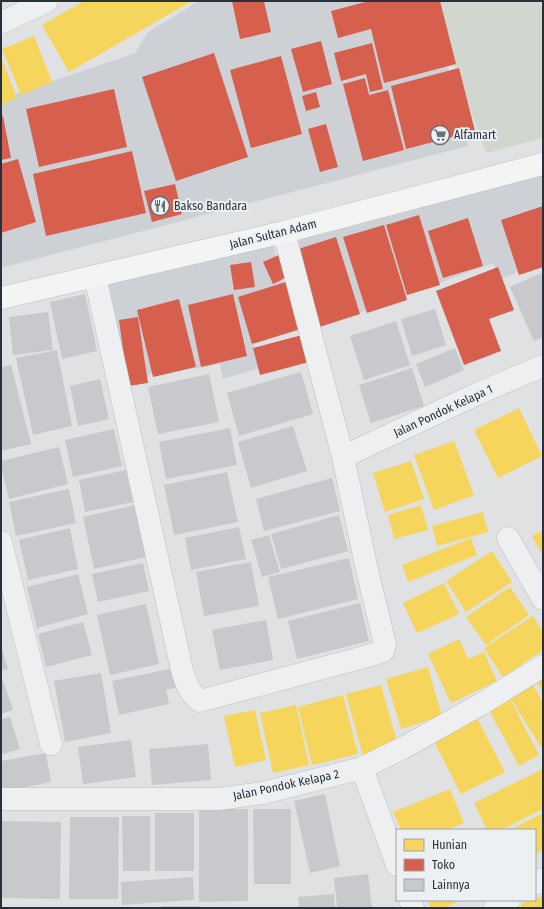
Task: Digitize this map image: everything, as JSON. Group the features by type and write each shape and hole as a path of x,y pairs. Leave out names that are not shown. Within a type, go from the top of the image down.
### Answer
{"main road":[{"name":"Jalan Sultan Adam","path":"1,298 284,232 543,164"}],"street":[{"path":"1,23 47,1"},
{"path":"96,276 182,670 188,690 200,701 383,651 386,644 367,570 343,457 284,232"},
{"name":"Jalan Pondok Kelapa 1","path":"343,457 479,393 543,366"},
{"path":"508,538 543,599"},
{"path":"1,542 51,744"},
{"name":"Jalan Pondok Kelapa 2","path":"1,799 219,799 263,792 362,768 403,748 481,704 543,666"},
{"path":"362,768 396,862"},
{"path":"495,908 507,901"}],"shaded area":[{"path":"199,1 430,1 468,146 1,268 1,99 135,53 148,32"},
{"path":"431,1 539,1 543,9 543,138 486,153"},
{"path":"543,170 543,262 500,279 493,263 319,328 291,233"},
{"path":"271,237 296,327 251,335 259,368 223,379 220,364 195,369 193,360 118,385 90,283"}],"building: Hunian":[{"path":"84,1 192,1 69,72 42,25"},
{"path":"34,36 52,82 21,95 2,49"},
{"path":"1,57 17,98 1,105"},
{"path":"519,408 542,456 498,478 474,430"},
{"path":"454,441 474,495 434,510 414,455"},
{"path":"411,461 424,499 385,512 373,473"},
{"path":"421,505 428,530 394,539 388,515"},
{"path":"483,512 488,532 437,546 432,526"},
{"path":"543,530 543,556 532,536"},
{"path":"471,538 477,555 408,582 402,565"},
{"path":"492,551 512,582 466,612 446,581"},
{"path":"444,583 459,614 417,633 403,603"},
{"path":"510,587 529,615 486,645 466,617"},
{"path":"533,616 543,632 543,650 503,677 484,648"},
{"path":"459,639 468,659 484,652 497,681 451,703 428,654"},
{"path":"428,667 442,716 401,729 386,679"},
{"path":"543,674 543,693 535,678"},
{"path":"531,682 543,702 543,746 541,747 509,696"},
{"path":"381,685 398,746 363,756 346,694"},
{"path":"343,695 358,754 312,765 298,707"},
{"path":"508,695 539,755 519,766 487,706"},
{"path":"296,705 309,765 273,773 260,713"},
{"path":"255,710 266,760 235,767 224,716"},
{"path":"476,716 505,772 461,794 432,738"},
{"path":"543,769 543,809 503,829 487,829 474,803"},
{"path":"450,789 464,823 449,829 401,829 393,812"},
{"path":"543,813 543,850 536,854 536,829 512,829"},
{"path":"543,896 543,908 522,908 521,904 529,901 536,901 536,899"},
{"path":"428,901 458,901 444,908 431,908"}],"building: Toko":[{"path":"232,1 264,1 271,32 240,39"},
{"path":"369,1 440,1 456,64 384,83 371,29 338,38 331,11"},
{"path":"321,41 332,84 303,92 291,49"},
{"path":"372,43 383,89 370,92 366,74 341,81 334,53"},
{"path":"214,53 248,157 176,181 142,77"},
{"path":"281,56 302,134 251,148 230,70"},
{"path":"459,68 475,131 406,149 391,86"},
{"path":"365,78 369,95 388,90 404,150 363,161 343,84"},
{"path":"114,89 127,147 39,167 26,109"},
{"path":"316,92 320,107 306,111 302,96"},
{"path":"3,116 11,158 1,160 1,117"},
{"path":"326,124 338,167 320,172 308,129"},
{"path":"132,151 146,213 46,236 33,174"},
{"path":"18,159 36,222 1,233 1,164"},
{"path":"175,184 182,214 152,222 144,191"},
{"path":"543,206 543,267 519,275 501,220"},
{"path":"419,215 440,285 407,295 386,225"},
{"path":"468,218 483,266 443,278 428,231"},
{"path":"384,225 407,300 367,313 343,237"},
{"path":"336,237 360,314 319,327 295,250"},
{"path":"281,254 291,275 273,284 263,262"},
{"path":"251,262 255,287 234,290 230,265"},
{"path":"498,267 514,310 489,319 501,351 464,365 436,291"},
{"path":"289,281 304,328 252,344 238,297"},
{"path":"233,294 247,356 201,367 188,305"},
{"path":"179,299 196,367 153,377 137,310"},
{"path":"138,317 148,383 128,386 119,320"},
{"path":"302,335 309,362 260,375 253,348"}],"building: Lainnya":[{"path":"541,273 543,278 543,337 534,341 510,287"},
{"path":"85,294 97,351 62,359 50,302"},
{"path":"435,309 446,345 412,356 401,319"},
{"path":"48,312 53,350 13,355 9,317"},
{"path":"396,321 410,365 364,380 350,336"},
{"path":"455,348 464,370 425,387 416,364"},
{"path":"57,350 72,426 33,435 16,358"},
{"path":"11,365 31,444 1,451 1,367"},
{"path":"412,368 424,406 371,423 359,385"},
{"path":"301,372 313,414 239,436 227,393"},
{"path":"209,374 219,422 158,434 148,387"},
{"path":"100,379 109,419 78,426 70,386"},
{"path":"293,426 307,471 251,488 238,442"},
{"path":"230,428 237,465 166,479 159,442"},
{"path":"114,429 122,466 73,477 65,440"},
{"path":"59,447 68,484 9,499 1,467 1,461"},
{"path":"126,470 133,502 85,512 79,480"},
{"path":"227,472 238,522 174,535 164,485"},
{"path":"332,478 340,511 264,531 256,499"},
{"path":"69,489 76,523 16,536 9,502"},
{"path":"135,505 146,557 94,569 83,517"},
{"path":"339,515 348,551 281,569 271,534"},
{"path":"239,527 246,559 191,570 185,538"},
{"path":"70,528 78,569 28,580 19,540"},
{"path":"269,535 280,572 262,577 251,540"},
{"path":"349,558 358,599 278,619 268,577"},
{"path":"251,562 259,606 204,616 196,572"},
{"path":"143,563 149,591 98,602 92,574"},
{"path":"78,574 88,614 37,628 27,587"},
{"path":"360,603 369,641 297,659 288,621"},
{"path":"146,604 159,664 110,675 97,615"},
{"path":"266,620 273,660 220,670 212,630"},
{"path":"83,622 92,655 46,667 38,634"},
{"path":"1,646 8,669 1,671"},
{"path":"174,668 178,687 166,690 169,704 119,715 112,681"},
{"path":"101,673 111,733 65,742 54,681"},
{"path":"3,680 13,710 1,714 1,681"},
{"path":"10,717 20,749 1,755 1,719"},
{"path":"131,740 136,777 83,784 78,747"},
{"path":"208,744 211,780 152,785 149,749"},
{"path":"46,753 51,782 1,792 1,761"},
{"path":"325,794 340,866 310,873 294,801"},
{"path":"199,809 248,809 248,901 199,902"},
{"path":"253,809 291,809 291,884 254,884"},
{"path":"155,813 194,813 194,871 155,871"},
{"path":"122,816 150,816 150,871 123,871"},
{"path":"70,817 119,817 118,899 69,899"},
{"path":"1,821 61,822 60,899 1,898"},
{"path":"368,874 372,908 337,908 334,878"},
{"path":"193,877 194,900 122,905 121,882"},
{"path":"334,894 335,908 299,908 298,897"},
{"path":"161,906 200,906 200,908 161,908"}],"place":[{"name":"Alfamart","path":"440,135"},
{"name":"Bakso Bandara","path":"160,206"}]}
